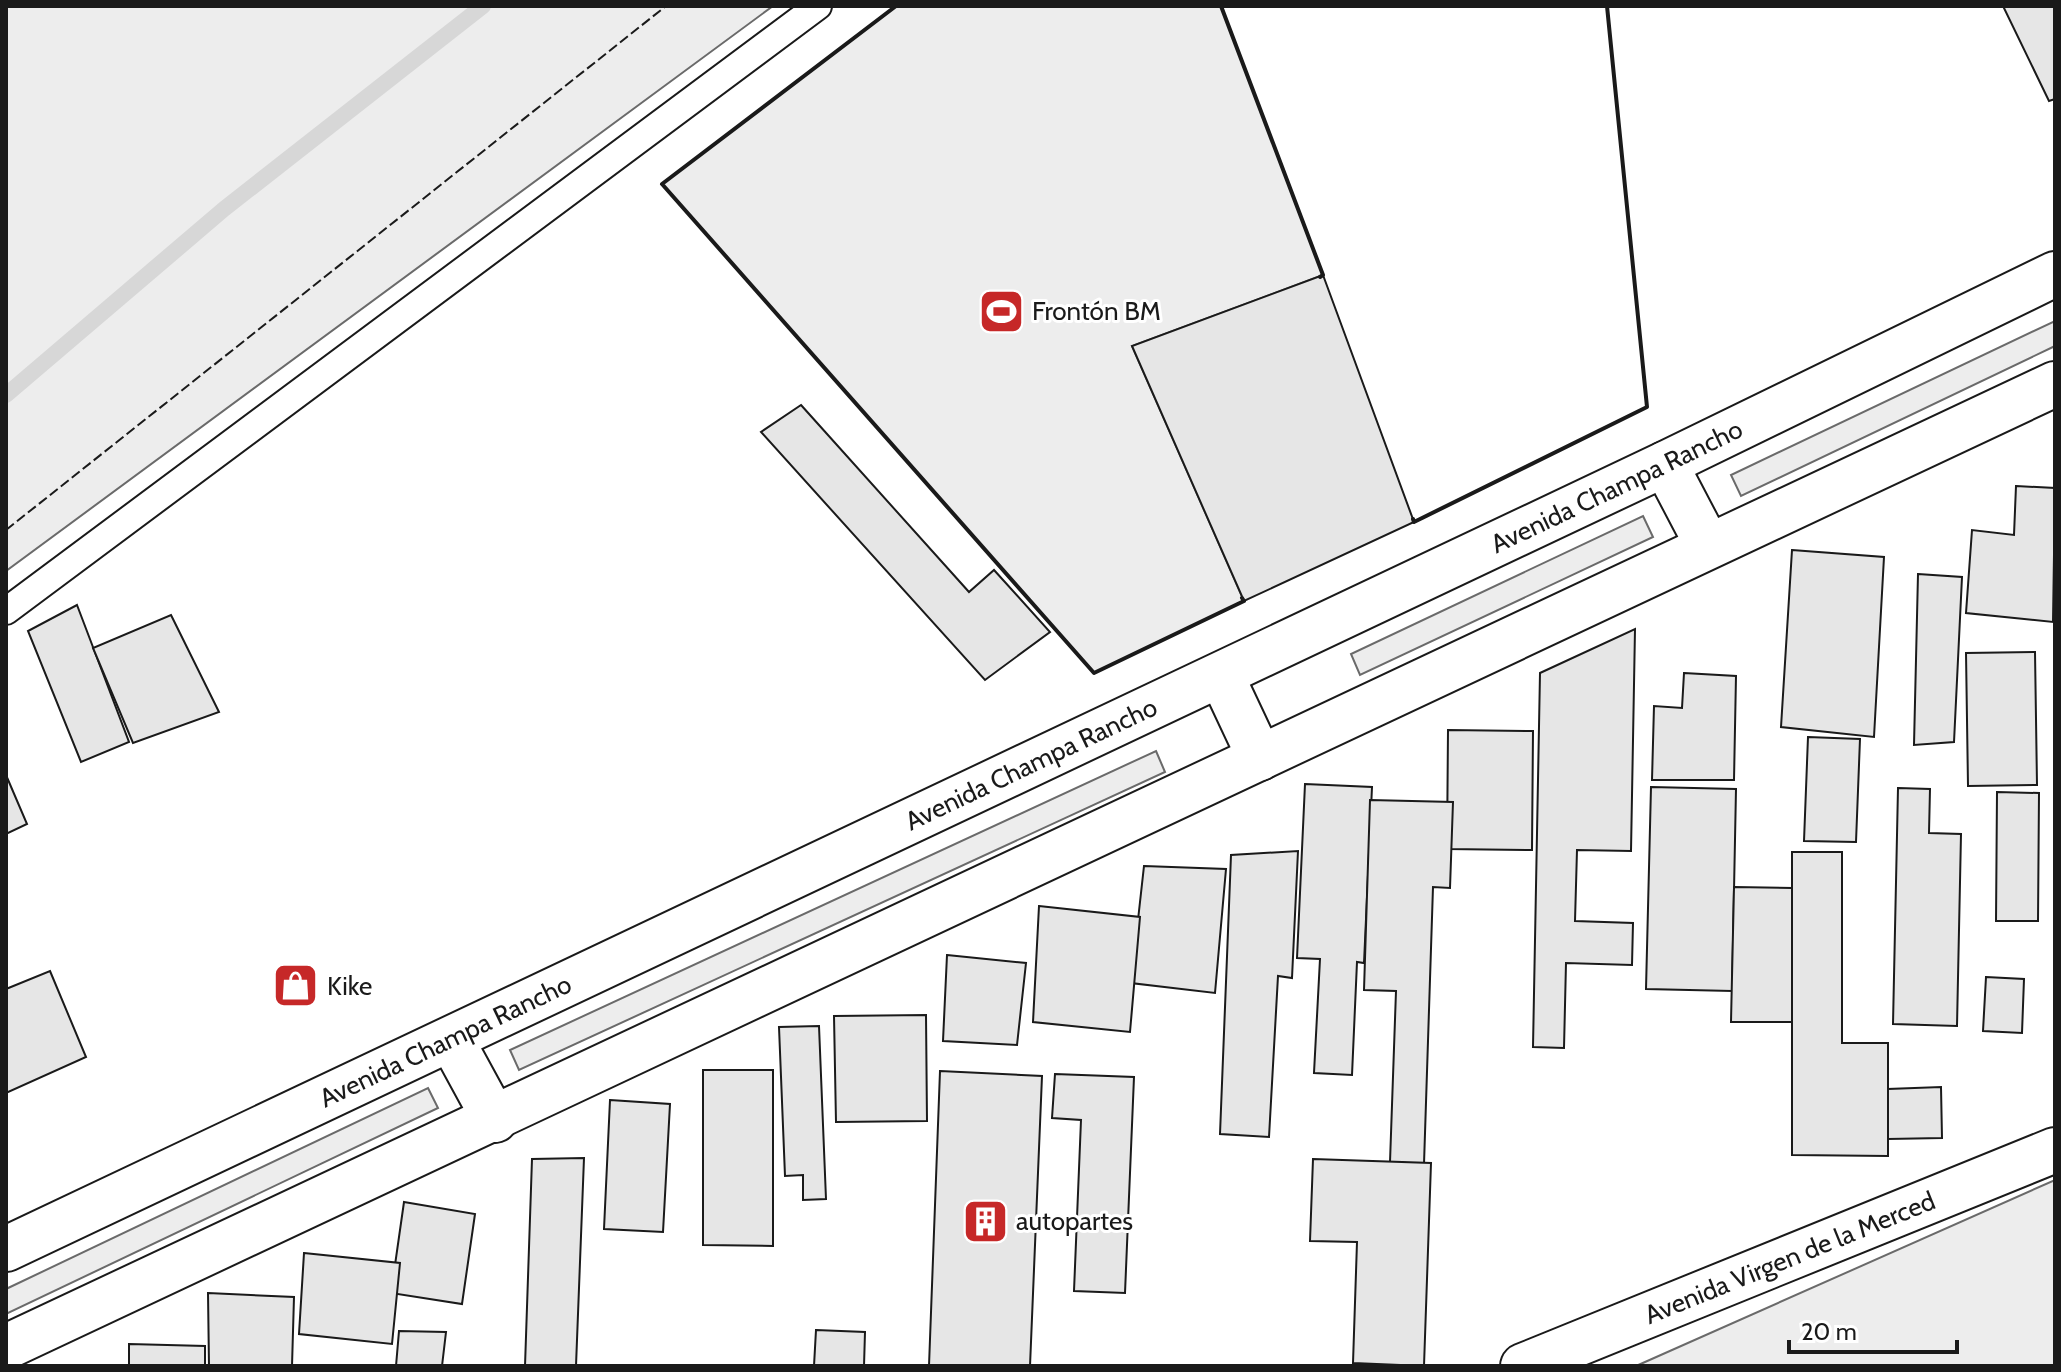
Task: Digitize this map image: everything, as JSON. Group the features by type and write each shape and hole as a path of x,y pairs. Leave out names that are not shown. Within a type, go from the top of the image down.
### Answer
{"main road":[{"name":"Avenida Champa Rancho","path":"6,1249 452,1041 1665,464 2055,274"},
{"path":"6,1347 495,1120 2055,384"},
{"path":"1665,464 1708,546"},
{"path":"1221,675 1260,758"},
{"path":"452,1041 495,1120"},
{"name":"Avenida Virgen de la Merced","path":"1523,1366 2055,1150"}],"lane":[{"path":"6,611 818,6"}],"shaded area":[{"path":"6,6 773,6 6,571"},
{"name":"Frontón BM","path":"896,6 1221,6 1323,275 1132,346 1244,601 1094,673 662,184"},
{"path":"2055,321 2055,346 1741,496 1731,475"},
{"path":"1643,516 1653,537 1360,675 1351,654"},
{"path":"1156,751 1165,772 519,1070 510,1050"},
{"path":"428,1088 438,1108 6,1314 6,1289"},
{"path":"2055,1180 2055,1366 1636,1366"}],"building":[{"path":"2003,6 2055,6 2055,99 2049,101"},
{"path":"1323,275 1414,522 1244,601 1132,346"},
{"path":"801,405 969,592 994,570 1050,632 985,680 761,432"},
{"path":"2016,486 2055,488 2053,622 1966,613 1972,530 2014,535"},
{"path":"1792,550 1884,557 1874,737 1781,727"},
{"path":"1918,574 1962,577 1954,742 1914,745"},
{"path":"77,605 129,742 81,762 28,631"},
{"path":"171,615 219,712 133,743 93,648"},
{"path":"1635,629 1631,851 1577,850 1575,921 1633,923 1632,965 1566,963 1564,1048 1533,1047 1540,673"},
{"path":"2035,652 2037,785 1968,786 1966,653"},
{"path":"1684,673 1736,676 1734,780 1652,780 1654,706 1682,708"},
{"path":"1448,730 1533,731 1532,850 1447,849"},
{"path":"1808,737 1860,739 1856,842 1804,841"},
{"path":"6,775 27,824 6,834"},
{"path":"1305,784 1372,787 1364,963 1357,962 1352,1075 1314,1073 1320,959 1297,958"},
{"path":"1651,787 1736,789 1732,991 1646,989"},
{"path":"1898,788 1930,789 1929,833 1961,834 1957,1026 1893,1024"},
{"path":"1997,792 2039,793 2038,921 1996,921"},
{"path":"1370,800 1453,802 1450,888 1433,887 1424,1164 1390,1162 1396,991 1364,990"},
{"path":"1298,851 1292,978 1278,976 1269,1137 1220,1134 1231,855"},
{"path":"1792,852 1842,852 1842,1043 1888,1043 1888,1156 1792,1155"},
{"path":"1144,866 1226,869 1215,993 1131,983"},
{"path":"1734,887 1792,888 1792,1022 1731,1022"},
{"path":"1039,906 1140,917 1130,1032 1033,1022"},
{"path":"947,955 1026,963 1017,1045 943,1041"},
{"path":"50,971 86,1057 6,1093 6,989"},
{"path":"1986,977 2024,979 2022,1033 1983,1031"},
{"path":"926,1015 927,1121 836,1122 834,1016"},
{"path":"819,1026 826,1199 803,1200 803,1175 785,1176 779,1027"},
{"path":"703,1070 773,1070 773,1246 703,1245"},
{"name":"autopartes","path":"940,1071 1042,1076 1030,1366 929,1366"},
{"path":"1055,1074 1134,1077 1125,1293 1074,1291 1081,1120 1052,1118"},
{"path":"1941,1087 1942,1138 1888,1139 1888,1089"},
{"path":"610,1100 670,1104 663,1232 604,1229"},
{"path":"584,1158 576,1366 525,1366 532,1159"},
{"path":"1313,1159 1431,1163 1424,1366 1353,1363 1357,1242 1310,1241"},
{"path":"404,1202 475,1214 462,1304 391,1293"},
{"path":"304,1253 400,1263 392,1344 299,1334"},
{"path":"208,1293 294,1297 292,1366 209,1366"},
{"path":"816,1330 865,1332 864,1366 814,1366"},
{"path":"399,1331 446,1332 442,1366 396,1366"},
{"path":"129,1344 205,1346 205,1366 129,1366"}],"waterway":[{"path":"6,395 224,209 483,6"}],"fence":[{"path":"6,530 666,6"}],"wall":[{"path":"896,6 662,184 1094,673 1244,601 1242,598"},
{"path":"1221,6 1323,275 1320,277"},
{"path":"1413,519 1414,522 1647,407 1607,6"}],"place":[{"name":"Frontón BM","path":"1001,311"},
{"name":"Kike","path":"296,986"},
{"name":"autopartes","path":"985,1221"}]}
